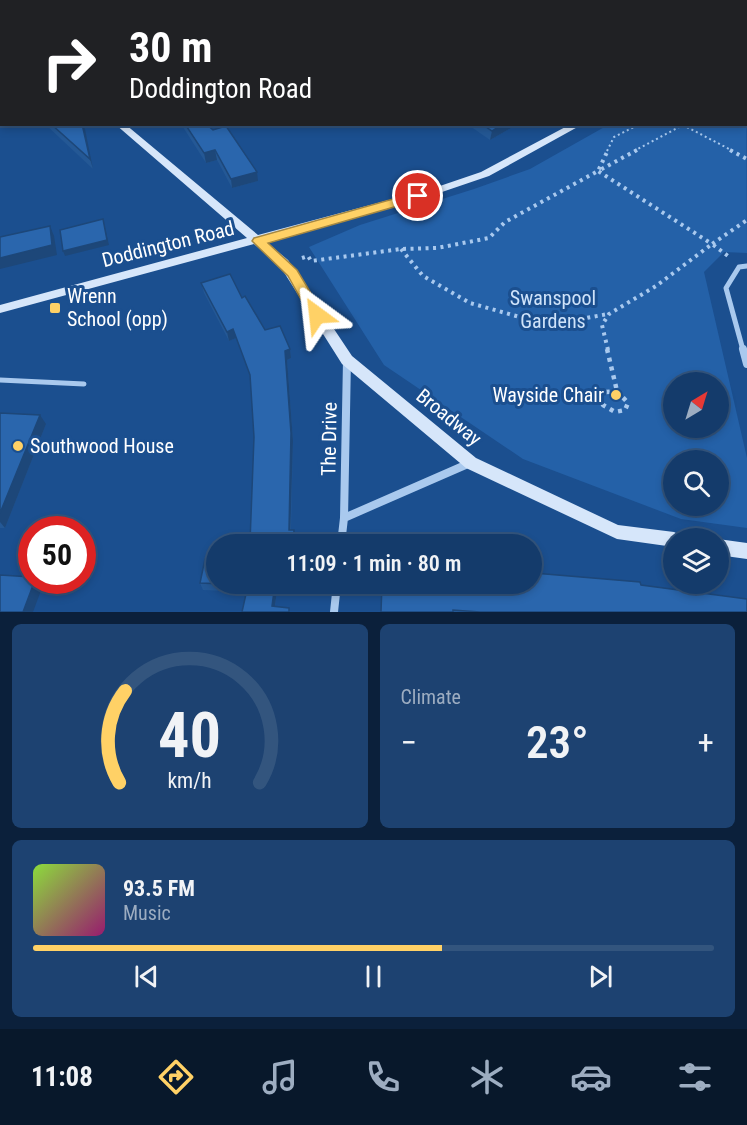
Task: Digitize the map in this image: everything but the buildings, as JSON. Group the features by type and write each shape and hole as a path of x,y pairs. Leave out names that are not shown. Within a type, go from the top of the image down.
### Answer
{"main road":[{"name":"Broadway","path":"121,126 284,263 347,360 471,463 617,532 663,538"},
{"name":"Doddington Road","path":"0,309 179,259 258,241 428,193 485,174 575,126"},
{"path":"729,549 747,551"}],"street":[{"path":"747,266 739,267 726,288 747,364"},
{"name":"The Drive","path":"342,534 347,360"},
{"path":"344,518 471,463"},
{"path":"334,612 336,594"}],"lane":[{"path":"0,380 84,384"}],"path":[{"path":"598,171 614,137 636,126"},
{"path":"284,263 308,256 311,261 401,249 437,248 489,238 505,222 572,188 679,126"},
{"path":"687,126 747,159"},
{"path":"692,129 696,126"},
{"path":"598,171 712,244 739,267"},
{"path":"401,249 423,276 470,303 548,325 609,314 656,286 747,220"},
{"path":"609,314 602,325 617,391 628,403 625,410 612,412 601,402 601,397 606,392 617,391"}],"green space":[{"name":"Swanspool Gardens","path":"606,126 746,126 747,253 724,252 704,272 727,372 663,372 663,438 729,438 729,380 747,458 747,528 673,516 729,516 729,450 663,450 663,512 523,459 384,365 309,247 360,225 530,169"}],"place":[{"name":"Wrenn School (opp)","path":"55,308"},
{"name":"Wayside Chair","path":"616,395"},
{"name":"Southwood House","path":"18,446"}],"route":[{"path":"317,315 292,273 258,241 418,196"}]}
